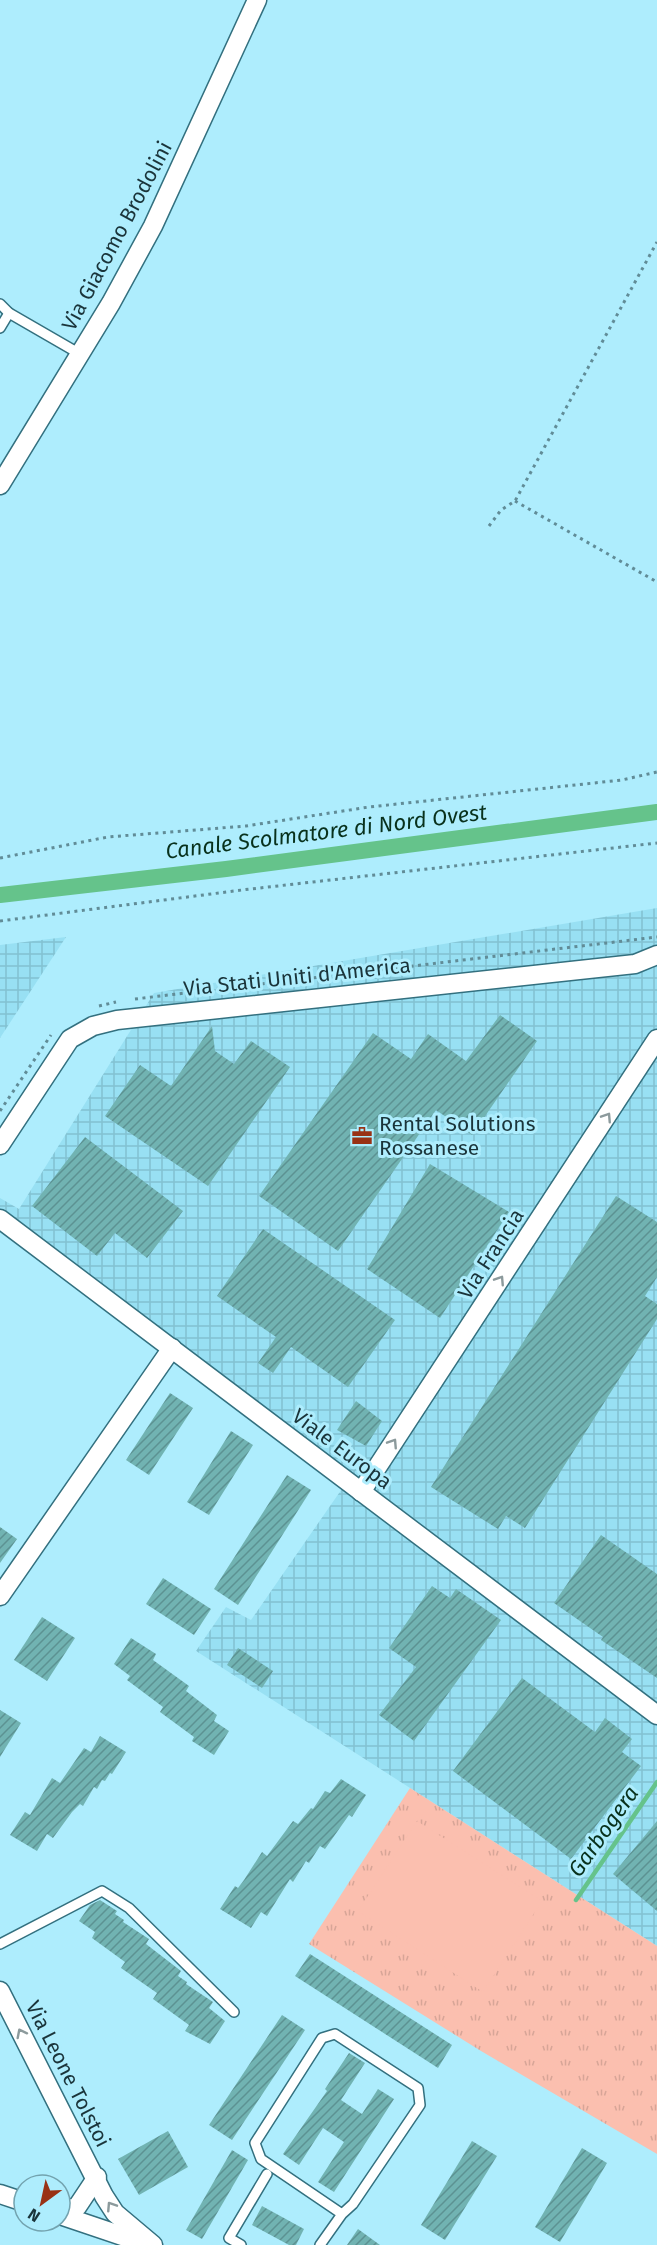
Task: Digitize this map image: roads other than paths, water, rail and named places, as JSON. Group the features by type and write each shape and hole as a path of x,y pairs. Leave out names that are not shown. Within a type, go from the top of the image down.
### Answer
{"street":[{"name":"Via Giacomo Brodolini","path":"0,485 80,354 153,226 257,0"},
{"name":"Via Stati Uniti d'America","path":"0,1145 70,1039 93,1026 117,1020 314,997 634,964 657,955"},
{"name":"Via Francia","path":"361,1492 657,1039"},
{"name":"Viale Europa","path":"0,1219 657,1715"},
{"path":"0,1596 5,1576 172,1348"},
{"name":"Via Leone Tolstoi","path":"0,1991 115,2213 153,2245"},
{"name":"Via Leone Tolstoi","path":"72,2209 77,2207 97,2177"},
{"name":"Via Leone Tolstoi","path":"72,2217 148,2245"}],"lane":[{"path":"0,304 9,313 80,354"},
{"path":"0,328 9,313"},
{"path":"0,1944 102,1891 129,1908 234,2012"},
{"path":"320,2245 352,2204 420,2105 418,2088 335,2034 322,2038 255,2144 261,2159 342,2214"},
{"path":"241,2245 229,2238 267,2174"}],"waterway":[{"name":"Canale Scolmatore di Nord Ovest","path":"0,895 226,869 657,812"},
{"name":"Garbogera","path":"576,1900 657,1782"}],"place":[{"name":"Rental Solutions Rossanese","path":"362,1136"}]}
